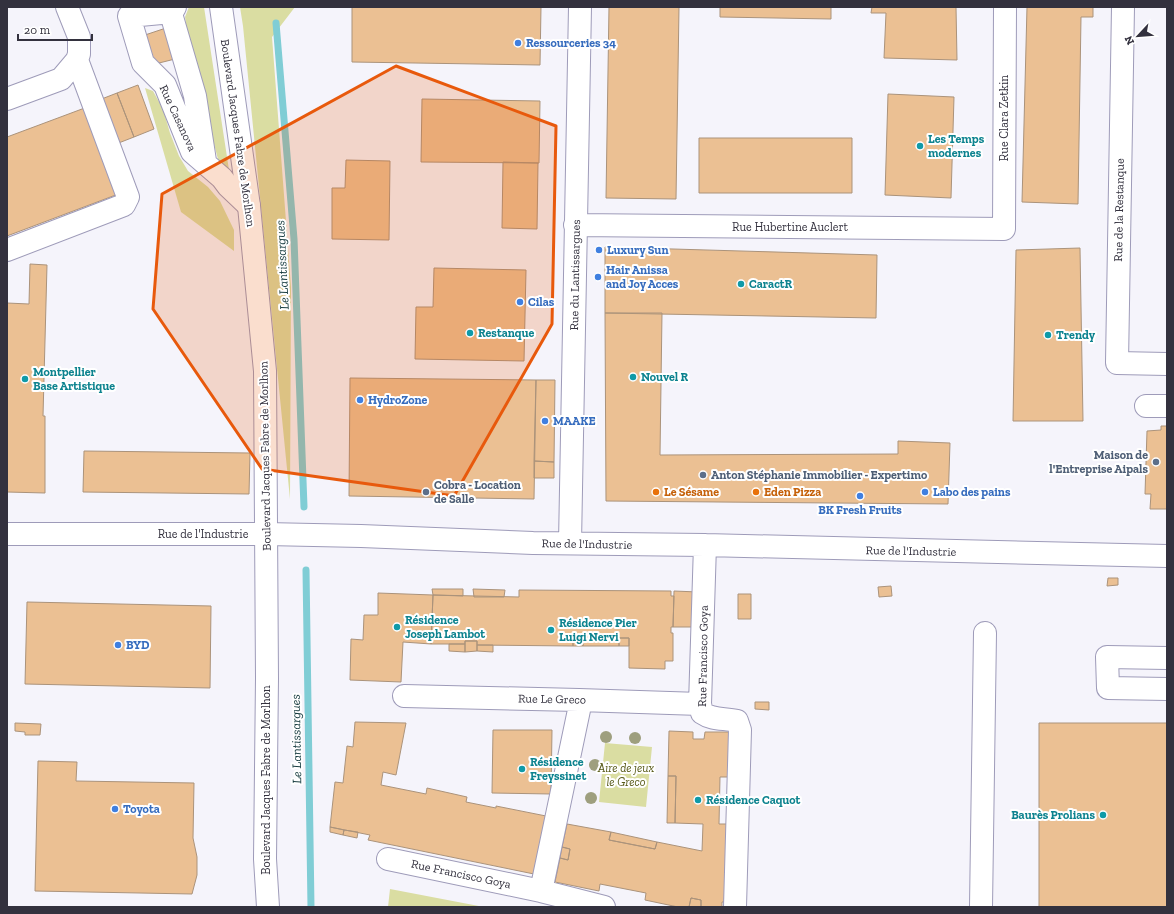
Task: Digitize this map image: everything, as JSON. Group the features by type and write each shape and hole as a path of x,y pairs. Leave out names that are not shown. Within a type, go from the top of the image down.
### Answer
{"street":[{"path":"7,99 61,79 77,60 79,54 79,37 67,7"},
{"name":"Boulevard Jacques Fabre de Morlhon","path":"221,7 249,206 265,371 267,678 265,859 268,907"},
{"name":"Rue du Lantissargues","path":"570,543 580,7"},
{"name":"Rue Clara Zetkin","path":"1004,229 1005,7"},
{"name":"Rue de la Restanque","path":"1123,7 1117,362 1167,364"},
{"path":"174,10 172,17 195,96 206,164"},
{"name":"Rue Casanova","path":"174,10 129,12 143,62 165,85 192,152 222,178 249,206"},
{"path":"7,250 124,205 128,197 77,60"},
{"name":"Rue Hubertine Auclert","path":"575,225 1004,229"},
{"name":"Rue de l'Industrie","path":"7,534 266,534 361,536 533,543 705,545 1167,556"},
{"name":"Rue Francisco Goya","path":"705,545 700,704 702,713 708,717 737,721 740,730 735,907"},
{"path":"982,907 986,633"},
{"path":"1167,658 1107,657 1108,688 1167,689"},
{"name":"Rue Le Greco","path":"404,696 700,704"},
{"path":"540,891 579,710 579,700"},
{"name":"Rue Francisco Goya","path":"388,859 540,891 604,907"}],"highlighted area":[{"path":"396,66 556,126 552,324 454,496 262,469 153,309 162,194"}],"green space":[{"path":"189,7 204,7 229,170 220,167 190,52 185,17"},
{"path":"240,7 295,7 272,37 291,287 290,499 243,26"},
{"path":"145,88 153,91 163,109 179,156 188,171 208,187 220,201 234,230 234,251 181,212"},
{"name":"Aire de jeux le Greco","path":"605,743 652,747 646,807 599,802"},
{"path":"390,889 484,907 388,907"}],"building":[{"path":"352,7 541,7 540,65 352,62"},
{"path":"609,7 679,7 676,199 606,198"},
{"path":"720,7 831,7 831,19 720,17"},
{"path":"872,7 956,7 957,60 884,58 886,13 871,13"},
{"path":"1027,7 1093,7 1093,17 1081,17 1078,204 1022,202"},
{"path":"166,28 175,59 151,65 142,36"},
{"path":"138,85 154,129 134,137 117,93"},
{"path":"117,93 134,137 116,144 99,100"},
{"name":"Les Temps modernes","path":"888,94 954,97 951,198 885,195"},
{"path":"422,99 540,101 539,163 421,162"},
{"path":"90,106 121,193 7,236 7,137"},
{"path":"699,138 852,138 852,193 699,193"},
{"path":"346,160 390,161 389,240 332,239 332,188 345,188"},
{"path":"503,162 538,163 537,229 502,228"},
{"name":"CaractR","path":"605,247 877,255 876,318 605,313"},
{"name":"Trendy","path":"1080,248 1083,421 1013,421 1016,250"},
{"name":"Montpellier Base Artistique","path":"30,264 47,265 43,416 45,416 45,493 7,492 7,303 29,304"},
{"name":"Restanque","path":"434,268 526,270 524,361 415,359 416,307 433,307"},
{"name":"Nouvel R","path":"605,313 662,313 660,455 898,454 898,441 950,443 948,504 606,501"},
{"path":"350,378 536,380 534,499 349,496"},
{"name":"MAAKE","path":"536,380 555,380 554,462 534,461"},
{"name":"Maison de l'Entreprise Aipals","path":"1161,426 1167,426 1167,509 1150,509 1151,494 1145,494 1147,431 1161,430"},
{"path":"84,451 250,453 249,494 83,492"},
{"path":"534,461 554,462 554,478 534,478"},
{"path":"1108,578 1118,578 1118,585 1107,586"},
{"path":"891,586 892,596 879,597 878,587"},
{"path":"432,589 463,589 463,596 433,595"},
{"path":"473,589 505,590 504,597 474,597"},
{"name":"Résidence Pier Luigi Nervi","path":"519,590 671,591 671,596 674,596 673,627 671,627 671,633 673,633 673,661 665,661 665,669 629,668 629,638 619,638 619,646 583,646 583,638 573,638 573,646 477,645 477,641 465,641 465,644 431,644 433,595 519,597"},
{"path":"674,591 698,592 697,627 673,627"},
{"name":"Résidence Joseph Lambot","path":"378,593 433,595 431,644 403,642 401,682 350,680 351,639 363,640 364,615 378,615"},
{"path":"738,594 751,594 751,619 738,619"},
{"name":"BYD","path":"27,602 211,606 210,688 25,684"},
{"path":"573,638 583,638 583,646 573,646"},
{"path":"619,638 629,638 629,646 619,646"},
{"path":"465,641 477,641 477,651 465,652"},
{"path":"449,644 465,644 465,652 449,651"},
{"path":"477,645 493,645 493,652 477,651"},
{"path":"755,702 769,702 769,710 755,709"},
{"path":"355,722 406,723 396,775 383,772 381,785 426,794 427,788 467,797 466,802 496,808 496,806 546,816 534,874 368,840 370,835 330,827 335,782 343,783 347,746 353,747"},
{"path":"15,723 41,724 40,735 25,735 25,732 15,731"},
{"name":"Baurès Prolians","path":"1039,723 1167,723 1167,907 1039,907"},
{"name":"Résidence Freyssinet","path":"493,730 552,730 551,794 492,793"},
{"name":"Résidence Caquot","path":"669,731 693,732 693,739 704,739 705,732 729,732 728,777 720,777 719,824 727,824 725,902 722,902 722,907 701,907 701,900 691,898 689,907 678,907 645,900 646,893 600,884 599,891 555,882 560,858 568,860 570,849 562,847 567,824 611,832 609,840 655,849 657,842 702,851 703,824 675,823 676,776 668,776"},
{"name":"Toyota","path":"38,761 77,762 76,781 194,783 193,838 197,857 197,875 192,894 35,891"},
{"path":"668,776 676,776 675,823 667,823"},
{"path":"330,827 344,830 343,835 330,832"},
{"path":"344,830 358,832 357,838 343,835"},
{"path":"611,832 657,842 655,849 609,840"},
{"path":"562,847 570,849 568,860 560,858"},
{"path":"691,898 701,900 701,907 689,907"}],"waterway":[{"name":"Le Lantissargues","path":"276,23 294,239 304,507"},
{"name":"Le Lantissargues","path":"306,570 311,907"}],"place":[{"name":"Ressourceries 34","path":"518,43"},
{"name":"Les Temps modernes","path":"920,146"},
{"name":"Luxury Sun","path":"599,250"},
{"name":"Hair Anissa and Joy Acces","path":"598,277"},
{"name":"CaractR","path":"741,284"},
{"name":"Cilas","path":"520,302"},
{"name":"Restanque","path":"470,333"},
{"name":"Trendy","path":"1048,335"},
{"name":"Nouvel R","path":"633,377"},
{"name":"Montpellier Base Artistique","path":"25,379"},
{"name":"HydroZone","path":"360,400"},
{"name":"MAAKE","path":"545,421"},
{"name":"Maison de l'Entreprise Aipals","path":"1156,462"},
{"name":"Anton Stéphanie Immobilier - Expertimo","path":"703,475"},
{"name":"Cobra - Location de Salle","path":"426,492"},
{"name":"Le Sésame","path":"656,492"},
{"name":"Eden Pizza","path":"756,492"},
{"name":"Labo des pains","path":"925,492"},
{"name":"BK Fresh Fruits","path":"860,496"},
{"name":"Résidence Joseph Lambot","path":"397,627"},
{"name":"Résidence Pier Luigi Nervi","path":"551,630"},
{"name":"BYD","path":"118,645"},
{"name":"Résidence Freyssinet","path":"522,769"},
{"name":"Résidence Caquot","path":"698,800"},
{"name":"Toyota","path":"115,809"},
{"name":"Baurès Prolians","path":"1103,815"}]}
